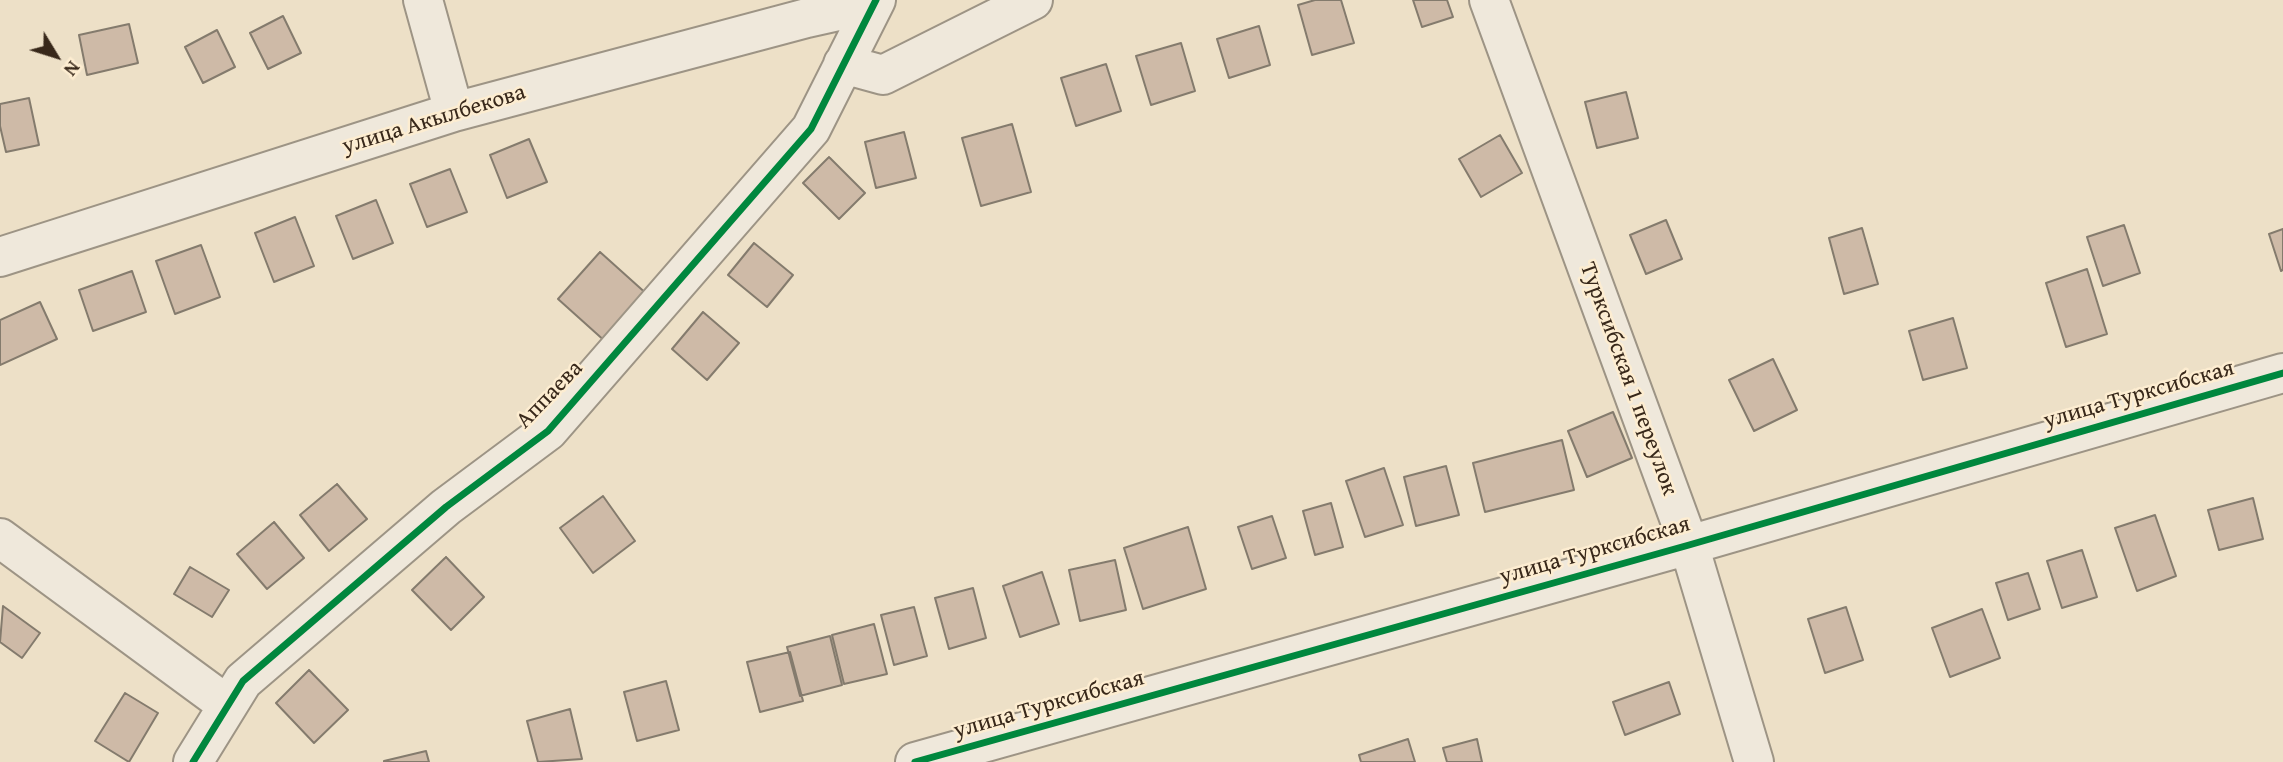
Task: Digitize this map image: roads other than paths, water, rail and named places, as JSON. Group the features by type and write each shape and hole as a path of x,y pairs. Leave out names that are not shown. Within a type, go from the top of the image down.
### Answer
{"street":[{"path":"423,0 454,111"},
{"path":"843,64 883,75 1033,0"},
{"name":"Турксибская 1 переулок","path":"1489,0 1689,545 1754,762"},
{"name":"улица Акылбекова","path":"0,257 454,111 875,2"},
{"name":"Аппаева","path":"193,762 226,704 243,681 436,516 548,431 811,129 875,2"},
{"name":"улица Турксибская","path":"915,762 1689,545 2283,373"},
{"path":"1,541 226,704"}]}
